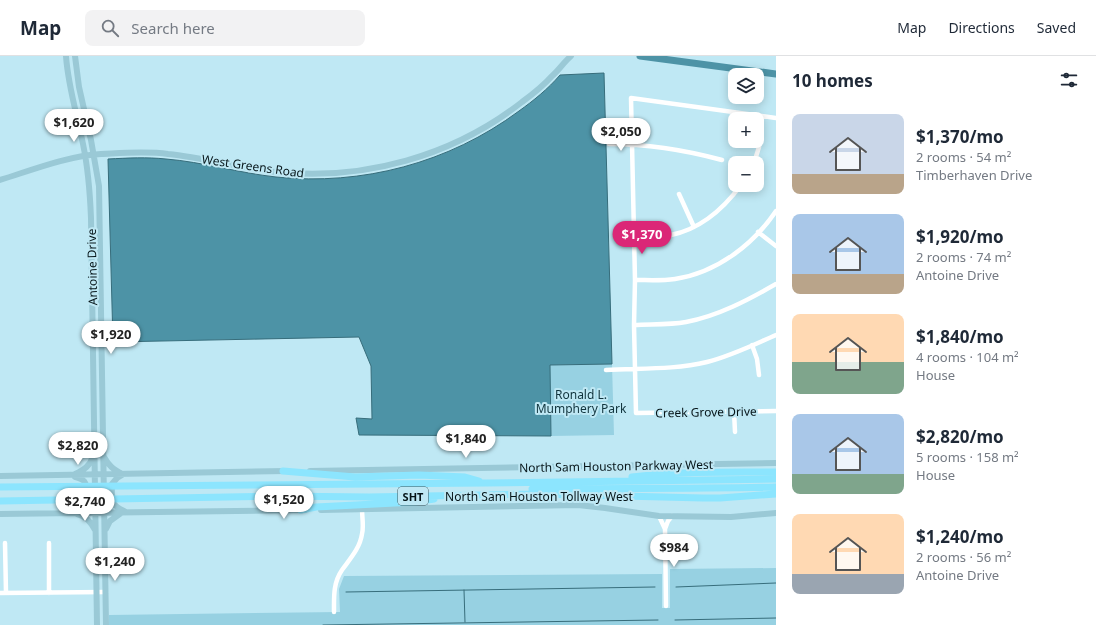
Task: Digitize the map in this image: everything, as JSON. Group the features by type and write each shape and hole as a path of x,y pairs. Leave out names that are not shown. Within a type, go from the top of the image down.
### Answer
{"highway":[{"path":"282,471 355,477 419,475 465,477 486,483"},
{"name":"North Sam Houston Tollway West","path":"619,481 632,477 685,472 776,472"},
{"name":"North Sam Houston Tollway West","path":"0,487 776,479"},
{"name":"North Sam Houston Tollway West","path":"277,496 368,492 776,487"},
{"name":"North Sam Houston Tollway West","path":"0,500 540,494 703,498 776,494"},
{"path":"301,510 316,507 416,502 460,495"}],"main road":[{"name":"Antoine Drive","path":"66,56 70,90 86,156 89,179 91,218 97,625"},
{"name":"Antoine Drive","path":"75,56 79,87 94,155 99,186 106,625"},
{"name":"West Greens Road","path":"0,180 67,159 94,155 138,152 167,154 258,169 295,173 341,173 388,166 433,152 468,137 492,124 535,92 553,76 571,56"},
{"path":"70,90 79,87"},
{"path":"91,218 100,218"},
{"path":"92,281 101,281"},
{"path":"93,343 102,343"},
{"path":"94,406 103,406"},
{"path":"71,475 87,467 94,453"},
{"path":"104,456 109,466 113,470 123,474"},
{"name":"North Sam Houston Parkway West","path":"0,476 776,463"},
{"path":"123,474 112,484 112,501 116,508 124,512"},
{"path":"71,475 83,480 87,488 85,505 74,513"},
{"path":"0,514 578,505 659,516 731,517 776,513"},
{"path":"105,532 110,521 124,512"},
{"path":"74,513 87,519 95,531"}],"street":[{"path":"635,368 635,280 631,98 733,112"},
{"path":"764,116 776,118"},
{"path":"610,144 632,144 686,151 722,160"},
{"path":"634,237 672,235 694,227 709,219 735,192"},
{"path":"679,194 694,227"},
{"path":"635,280 674,279 702,272 728,259 740,250 776,211"},
{"path":"758,232 776,246"},
{"path":"634,325 676,323 697,320 740,303 776,284"},
{"path":"606,370 696,364 728,356 776,335"},
{"path":"752,345 757,359 759,375"},
{"name":"Creek Grove Drive","path":"635,368 636,413 776,410"},
{"path":"734,411 735,432"},
{"path":"334,612 334,590 337,580 341,571 358,545 362,535 362,509"},
{"path":"659,516 665,530"},
{"path":"666,606 665,530 668,521 672,516"},
{"path":"5,543 6,593"},
{"path":"49,543 50,593"},
{"path":"0,593 106,592"}],"green space":[{"name":"Ronald L. Mumphery Park","path":"612,364 614,435 551,436 549,365"},
{"path":"776,568 776,625 109,625 109,615 340,612 339,589 344,576 662,574 662,608 670,608 670,569"}],"shaded area":[{"path":"604,73 612,364 550,365 551,436 359,435 356,418 372,419 371,366 359,337 113,342 108,159 166,159 276,177 308,179 340,178 372,174 404,167 464,145 519,111 560,75"}],"waterway":[{"path":"640,56 776,74"},
{"path":"676,587 776,583"},
{"path":"346,592 655,587"},
{"path":"464,590 465,622"},
{"path":"675,620 776,618"},
{"path":"323,625 658,620"}]}
